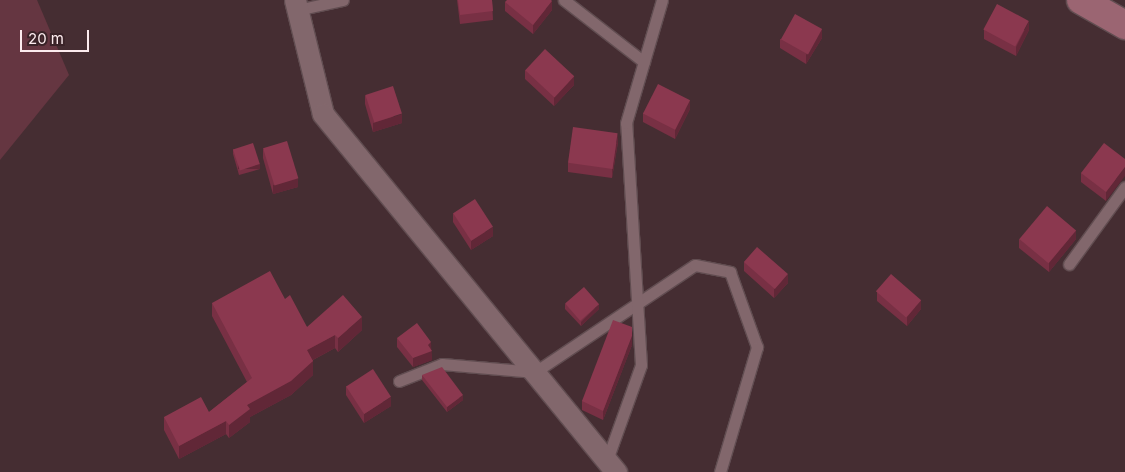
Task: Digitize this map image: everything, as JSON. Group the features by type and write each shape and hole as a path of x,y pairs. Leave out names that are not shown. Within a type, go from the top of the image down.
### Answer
{"main road":[{"path":"1082,0 1125,25"}],"street":[{"path":"296,5 323,114 612,466"}],"lane":[{"path":"296,5 343,0"},
{"path":"564,0 644,62"},
{"path":"612,466 641,365 626,123 662,0"},
{"path":"1069,264 1125,187"},
{"path":"399,380 442,364 535,372 695,265 730,272 757,347 720,472"}],"shaded area":[{"path":"0,0 37,0 69,75 0,160"}],"building":[{"path":"458,0 492,0 493,11 460,15"},
{"path":"507,0 552,1 533,25 505,2"},
{"path":"997,4 1029,21 1015,47 983,30"},
{"path":"795,14 822,29 808,54 781,39"},
{"path":"545,49 574,76 554,97 525,70"},
{"path":"658,84 690,100 675,130 643,113"},
{"path":"393,86 402,114 374,123 365,95"},
{"path":"573,127 618,133 613,169 568,163"},
{"path":"287,141 298,178 274,186 263,148"},
{"path":"253,143 260,164 240,170 233,149"},
{"path":"1104,143 1125,159 1125,167 1106,192 1081,173"},
{"path":"475,199 493,227 471,241 453,213"},
{"path":"1047,206 1076,230 1048,263 1019,239"},
{"path":"757,247 788,274 775,289 744,262"},
{"path":"270,271 285,299 290,295 307,327 343,295 362,317 338,338 335,335 307,350 313,361 291,381 247,405 250,409 229,425 226,421 179,446 164,417 201,397 209,412 252,378 212,303"},
{"path":"891,274 921,300 906,318 876,291"},
{"path":"584,287 599,304 580,321 565,303"},
{"path":"613,320 632,327 632,336 603,411 582,401"},
{"path":"417,323 431,342 428,345 432,351 413,358 397,338"},
{"path":"442,367 463,395 447,407 422,375"},
{"path":"373,369 391,397 364,414 346,386"}]}
